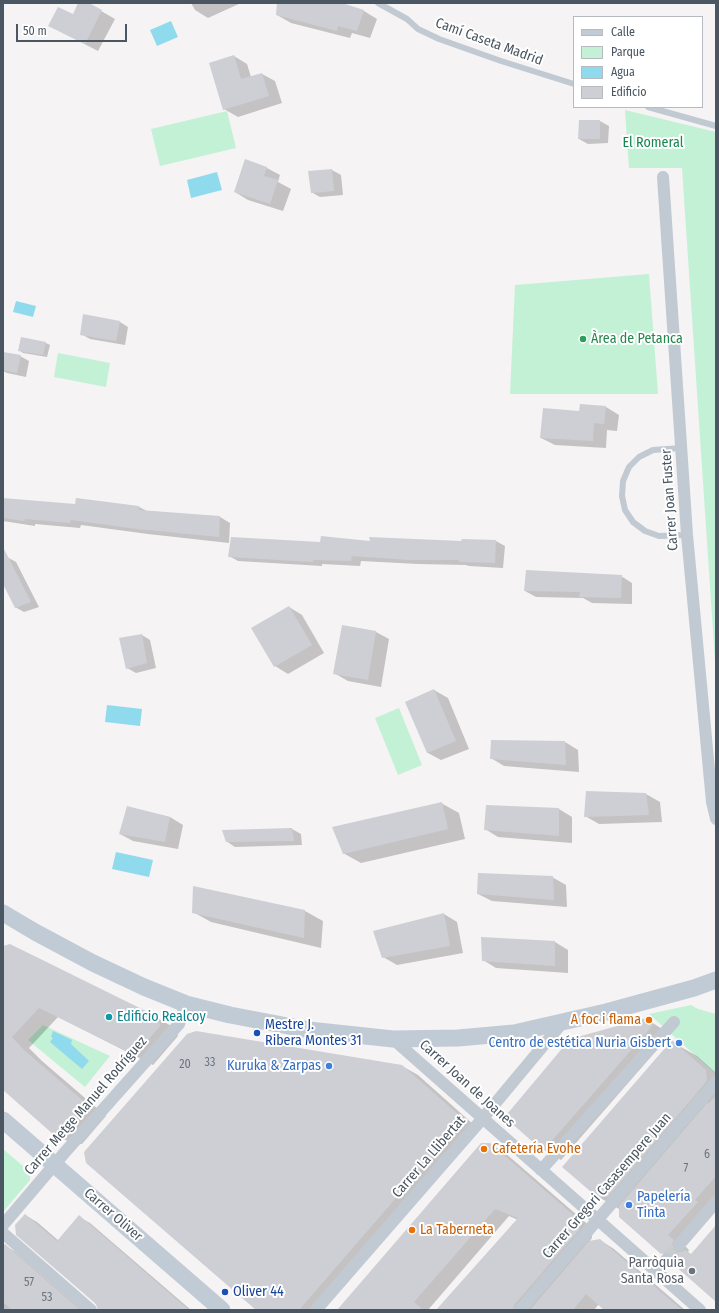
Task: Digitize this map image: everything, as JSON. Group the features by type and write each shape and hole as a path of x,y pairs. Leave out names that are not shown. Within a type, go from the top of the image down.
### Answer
{"street":[{"name":"Carrer Joan Fuster","path":"662,178 687,535 711,794 716,819"},
{"path":"3,913 93,963 144,987 186,1004 230,1015 309,1030 393,1039 495,1036 563,1022 694,988 716,980"},
{"name":"Carrer Metge Manuel Rodríguez","path":"3,1225 179,1024 186,1004"},
{"name":"Carrer La Llibertat","path":"316,1310 483,1118 563,1022"},
{"path":"541,1170 674,1022"},
{"name":"Carrer Joan de Joanes","path":"393,1039 700,1310"},
{"name":"Carrer Gregori Casasempere Juan","path":"520,1310 716,1082"},
{"name":"Carrer Oliver","path":"3,1120 222,1310"},
{"path":"680,1245 716,1202"},
{"path":"3,1233 91,1310"}],"lane":[{"name":"Camí Caseta Madrid","path":"378,3 407,19 418,29 439,39 501,61 573,84"},
{"path":"652,108 716,126"},
{"path":"681,448 653,450 639,457 629,468 626,474 623,481 622,496 625,510 633,522 645,532 659,536 687,535"}],"green space":[{"name":"El Romeral","path":"625,110 716,132 716,676 682,168 629,168"},
{"path":"227,111 236,148 160,166 151,129"},
{"name":"Àrea de Petanca","path":"649,274 658,394 510,394 515,285"},
{"path":"58,353 110,363 106,387 54,377"},
{"path":"399,708 422,765 398,775 375,718"},
{"path":"691,1005 698,1009 716,1014 715,1073 649,1014"},
{"path":"43,1025 110,1056 85,1087 28,1040"},
{"path":"3,1149 30,1172 30,1180 3,1212"}],"water":[{"path":"171,21 178,37 157,46 150,30"},
{"path":"217,172 222,190 191,198 187,180"},
{"path":"16,301 36,306 33,317 13,312"},
{"path":"107,705 142,709 140,726 105,722"},
{"path":"116,852 153,860 149,877 112,869"},
{"path":"53,1031 72,1040 71,1044 89,1061 82,1069 50,1042 53,1038 51,1037"}],"building":[{"path":"78,3 89,3 102,10 85,44 48,26 58,7 73,14"},
{"path":"277,3 342,3 364,10 357,31 338,26 337,31 276,15"},
{"path":"234,55 241,79 262,73 269,96 223,110 209,63"},
{"path":"579,120 600,120 600,139 578,139"},
{"path":"245,159 267,167 264,176 278,180 270,204 234,192"},
{"path":"332,169 334,191 311,193 308,171"},
{"path":"83,314 120,321 116,341 80,335"},
{"path":"21,337 46,342 43,355 18,351"},
{"path":"3,352 21,355 17,373 3,370"},
{"path":"580,404 606,406 604,424 594,423 593,441 540,438 543,408 579,411"},
{"path":"3,498 75,504 76,498 139,506 139,510 220,516 219,537 137,529 71,520 70,523 25,519 24,521 3,518"},
{"path":"321,536 370,541 369,537 461,541 462,539 496,540 495,563 459,562 459,560 409,560 352,556 351,561 313,560 313,562 228,557 231,537 320,542"},
{"path":"3,547 31,602 15,608 3,584"},
{"path":"526,570 622,575 621,598 579,597 580,592 524,591"},
{"path":"289,606 312,645 274,667 251,628"},
{"path":"342,625 376,631 368,680 333,674"},
{"path":"142,634 147,663 126,669 119,638"},
{"path":"434,689 456,741 427,753 405,702"},
{"path":"491,740 565,741 566,765 490,759"},
{"path":"586,791 646,793 649,815 584,817"},
{"path":"442,802 448,829 343,854 332,827"},
{"path":"486,805 559,808 559,836 484,830"},
{"path":"127,806 170,817 165,842 119,834"},
{"path":"292,828 294,841 226,842 222,830"},
{"path":"478,873 553,876 554,900 477,894"},
{"path":"193,886 305,910 304,938 192,913"},
{"path":"444,913 450,946 382,958 373,931"},
{"path":"481,937 555,941 555,966 482,961"},
{"path":"10,944 158,1017 160,1026 135,1055 39,1008 12,1037 24,1050 89,1106 64,1134 54,1135 3,1090 3,946"},
{"path":"646,1018 653,1025 543,1151 509,1121 508,1113 570,1039"},
{"path":"196,1031 402,1065 459,1115 460,1124 299,1310 256,1310 86,1163 84,1152 187,1034"},
{"path":"672,1040 706,1070 707,1081 608,1197 597,1197 562,1167"},
{"path":"716,1096 716,1176 695,1200 698,1202 668,1235 674,1240 672,1244 674,1250 681,1252 685,1250 691,1254 716,1225 716,1302 673,1264 674,1257 672,1253 665,1252 661,1254 619,1217 619,1206 708,1102 708,1104"},
{"path":"481,1143 490,1143 578,1219 579,1230 514,1305 513,1310 436,1310 518,1218 495,1209 414,1302 423,1310 337,1310"},
{"path":"25,1214 57,1241 79,1215 189,1310 98,1310 96,1304 16,1235 15,1225"},
{"path":"600,1239 682,1310 604,1310 586,1294 573,1310 530,1310 589,1241"},
{"path":"5,1244 80,1310 12,1310 3,1302 3,1245"}],"tunnel":[{"path":"667,1259 679,1245"}],"place":[{"name":"Àrea de Petanca","path":"583,339"},
{"name":"Edificio Realcoy","path":"109,1017"},
{"name":"A foc i flama","path":"649,1020"},
{"name":"Mestre J. Ribera Montes 31","path":"257,1033"},
{"name":"Centro de estética Nuria Gisbert","path":"679,1043"},
{"name":"Kuruka & Zarpas","path":"329,1066"},
{"name":"Cafetería Evohe","path":"484,1149"},
{"name":"Papelería Tinta","path":"629,1205"},
{"name":"La Taberneta","path":"412,1230"},
{"name":"Parròquia Santa Rosa","path":"692,1271"},
{"name":"Oliver 44","path":"225,1292"}]}
